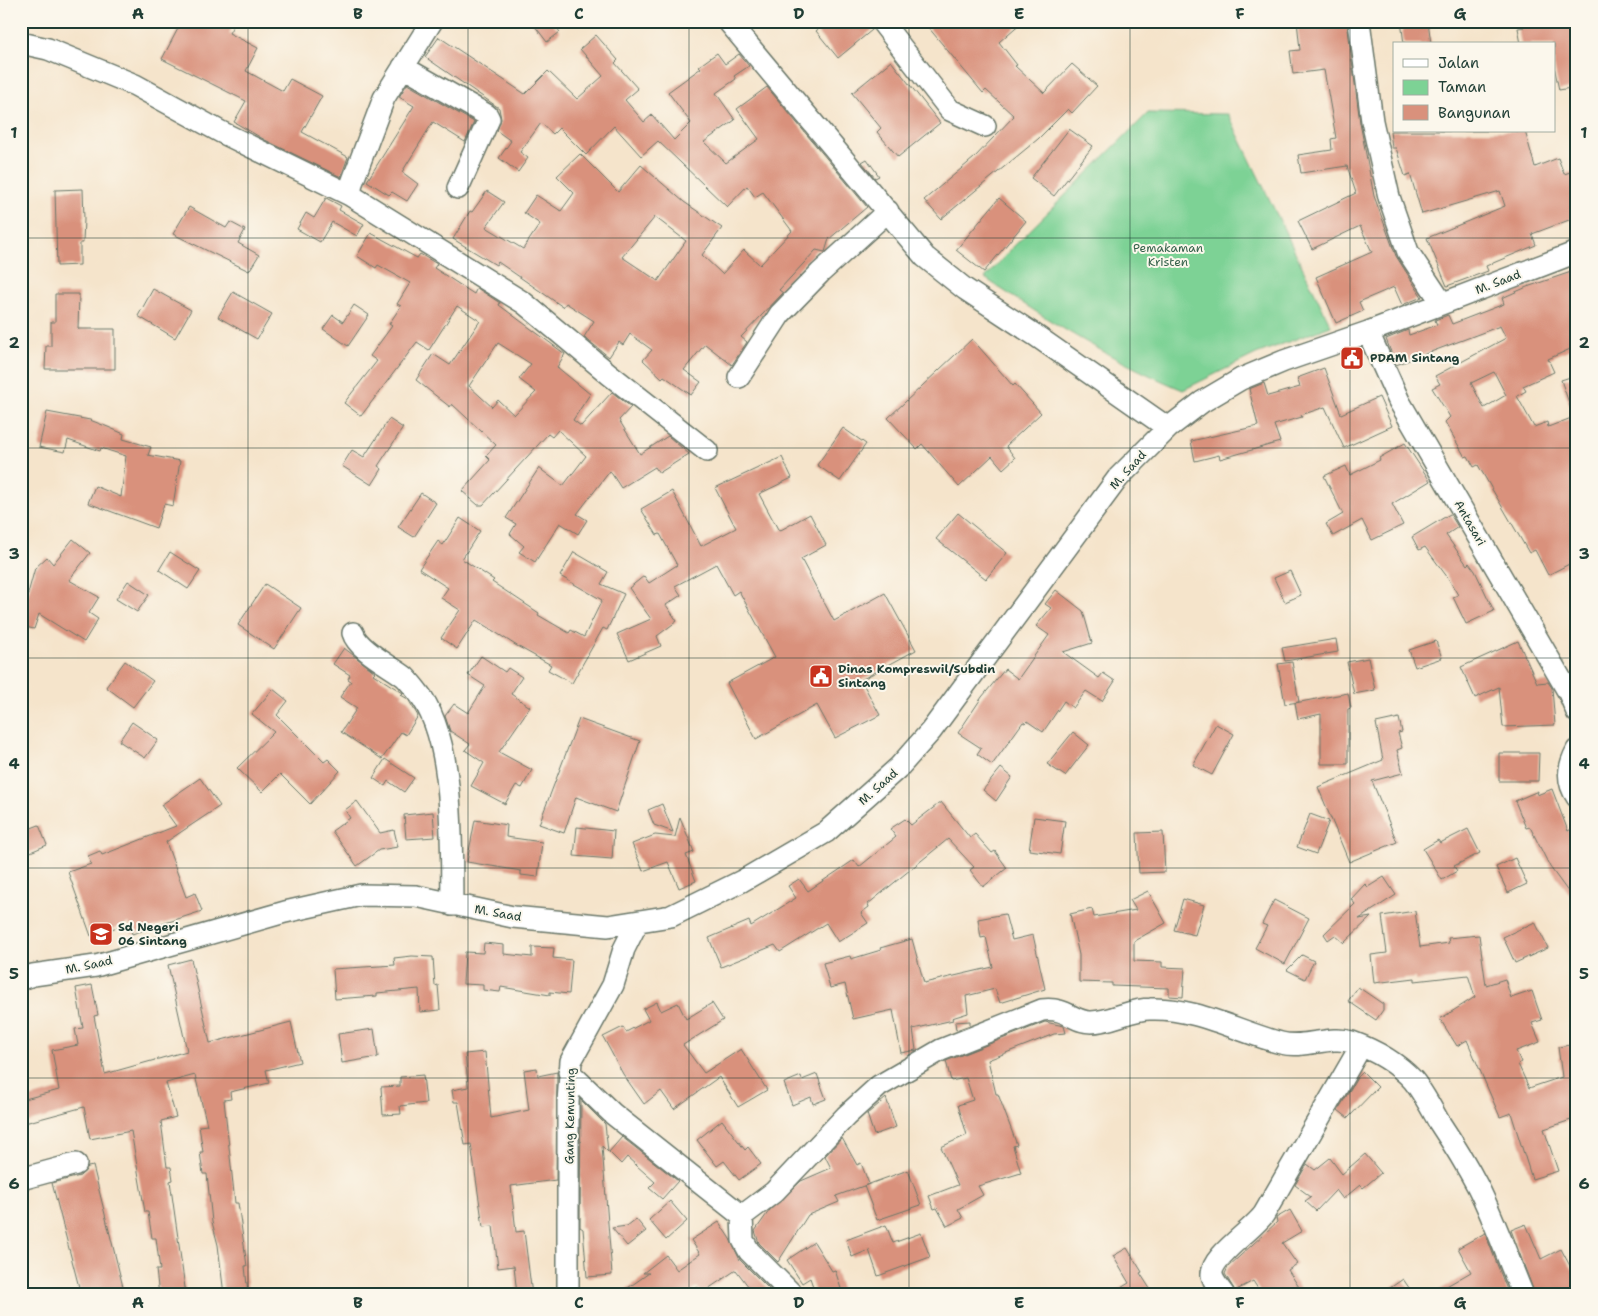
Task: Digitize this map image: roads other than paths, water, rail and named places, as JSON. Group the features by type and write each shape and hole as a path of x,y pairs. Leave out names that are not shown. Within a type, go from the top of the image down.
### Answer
{"street":[{"path":"350,195 352,183 384,98 432,21"},
{"path":"728,21 925,257 958,284 1168,428"},
{"path":"881,21 950,110 985,126"},
{"path":"1359,21 1372,121 1389,196 1408,252 1442,303"},
{"path":"21,43 48,48 136,85 221,132 350,195 524,303 609,374 707,451"},
{"path":"403,67 487,115 489,119 458,188"},
{"path":"739,377 780,314 820,273 888,211"},
{"name":"M. Saad","path":"21,979 33,975 96,966 286,912 361,894 416,896 513,917 608,926 671,916 742,881 826,832 893,773 931,731 1118,478 1168,428 1202,402 1241,379 1284,361 1368,332 1577,252"},
{"name":"Antasari","path":"1368,332 1399,401 1569,694 1577,712"},
{"path":"353,633 358,642 406,677 425,700 439,730 448,779 452,905"},
{"path":"1577,750 1570,763 1569,774 1571,787 1577,797"},
{"name":"Gang Kemunting","path":"568,1295 571,1061 613,985 624,949 637,922"},
{"path":"742,1216 774,1192 846,1116 879,1086 941,1050 981,1032 1042,1010 1056,1008 1067,1012 1079,1020 1092,1022 1136,1010 1165,1009 1222,1022 1283,1043 1306,1045 1332,1040 1349,1041 1389,1060 1414,1081 1463,1159 1479,1189 1523,1295"},
{"path":"1224,1295 1212,1277 1212,1268 1217,1259 1256,1225 1361,1046"},
{"path":"570,1072 613,1114 742,1216 743,1240 749,1251 793,1295"},
{"path":"21,1179 76,1164"}],"place":[{"name":"PDAM Sintang","path":"1352,358"},
{"name":"Dinas Kompreswil/Subdin Sintang","path":"821,676"},
{"name":"Sd Negeri 06 Sintang","path":"101,934"}],"park label":[{"name":"Pemakaman Kristen","path":"1168,255"}]}
